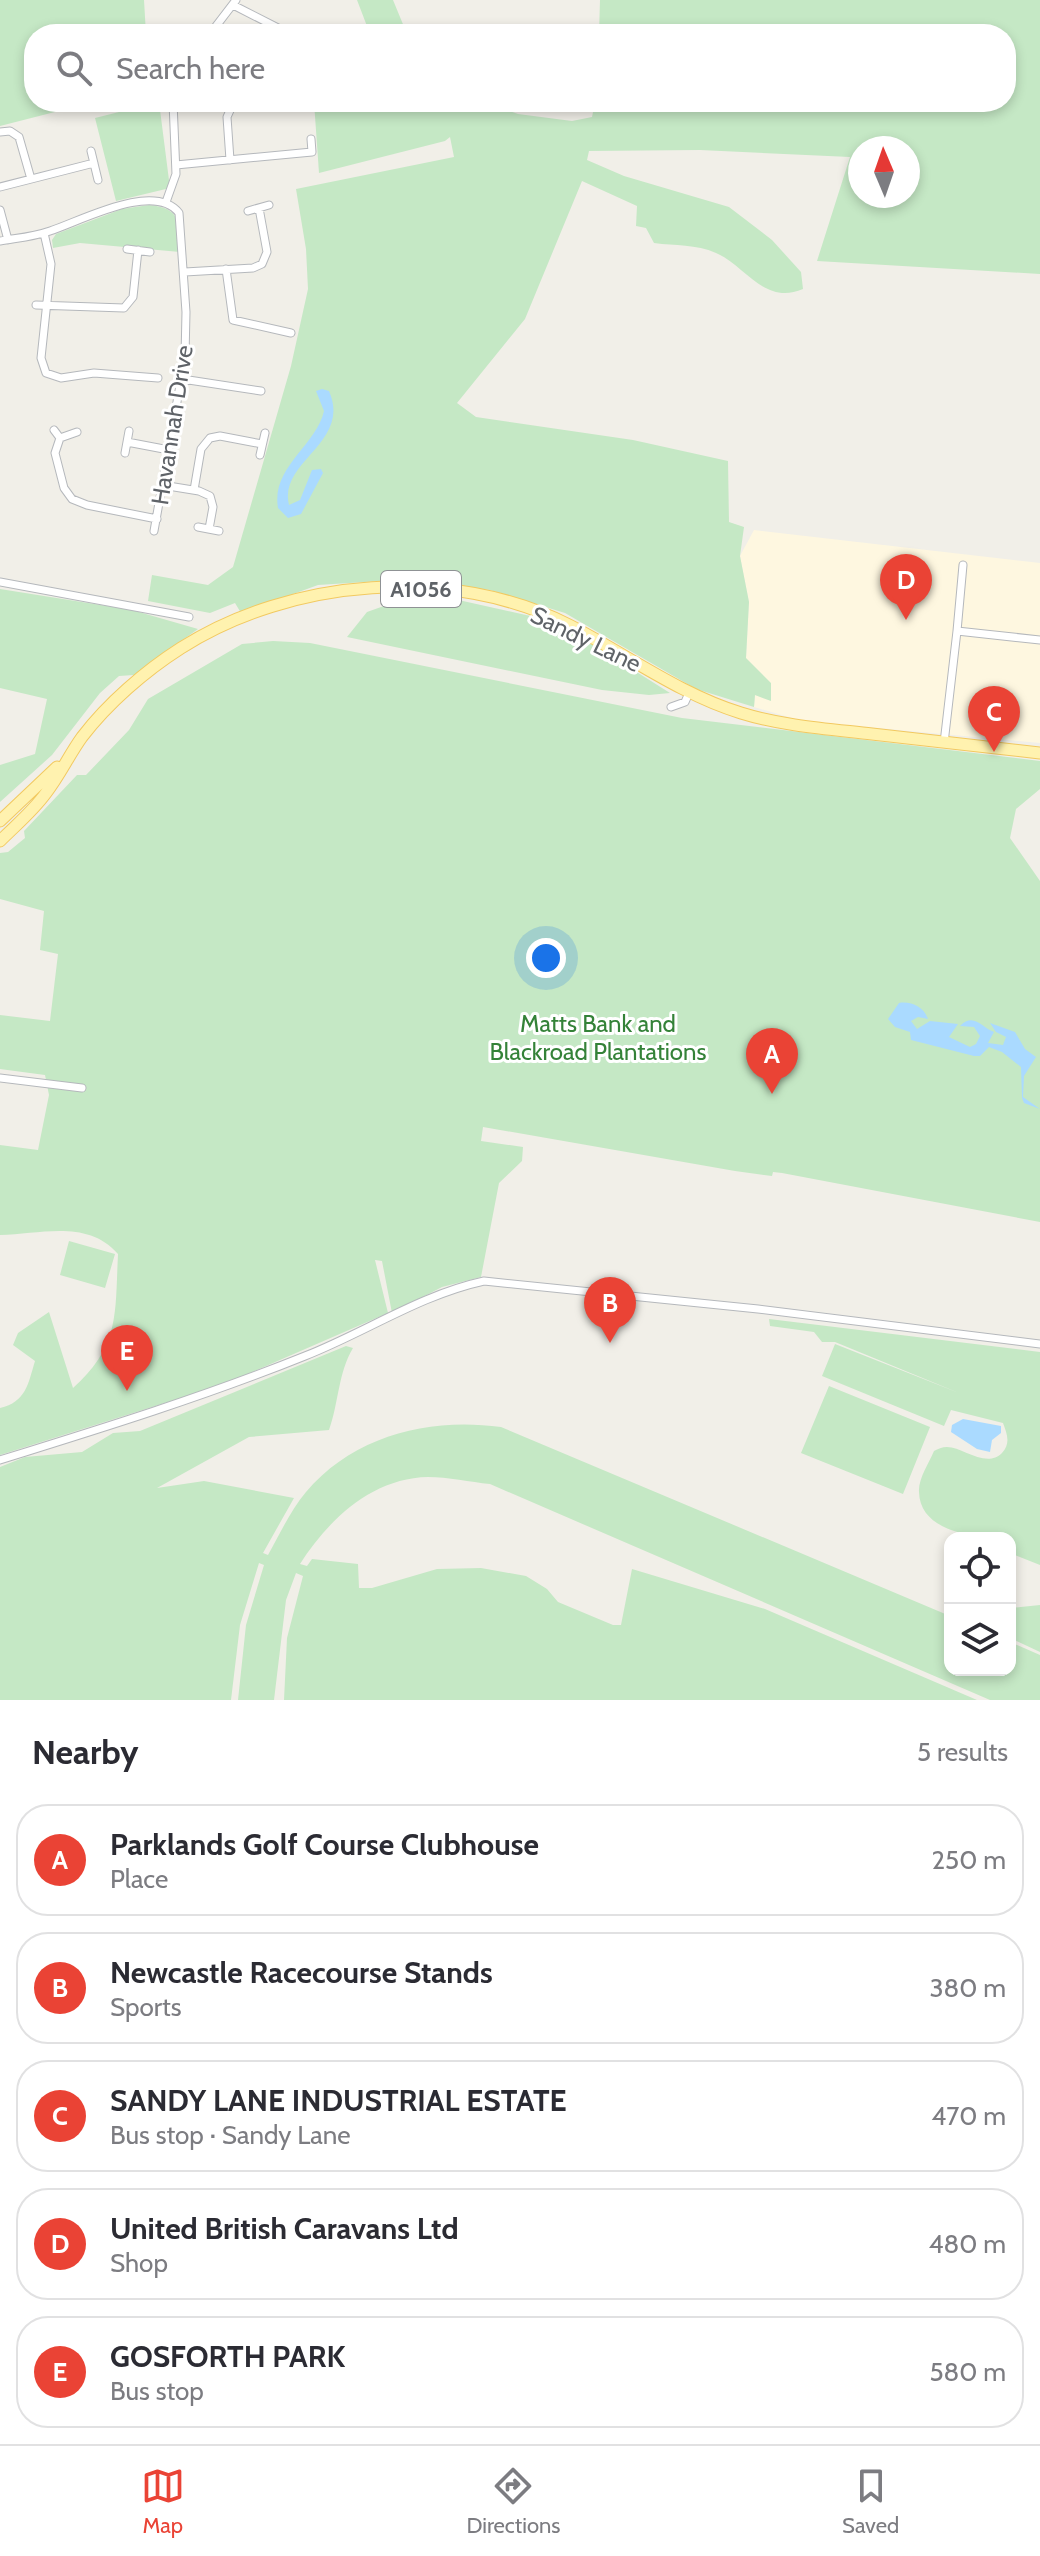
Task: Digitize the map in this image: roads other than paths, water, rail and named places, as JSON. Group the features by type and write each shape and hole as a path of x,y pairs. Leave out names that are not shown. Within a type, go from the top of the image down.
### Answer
{"main road":[{"name":"Sandy Lane","path":"0,821 38,788 99,717 135,683 203,635 271,607 356,589 401,587 462,592 540,612 567,623 689,693 739,713 787,725 1040,753"},
{"name":"Sandy Lane","path":"0,838 48,791 76,746"}],"street":[{"path":"218,24 234,3 272,24"},
{"path":"0,210 4,240 44,233 120,206 166,202 175,180 173,112"},
{"path":"228,112 230,160"},
{"path":"0,132 10,131 19,137 31,179"},
{"path":"311,139 313,163"},
{"path":"91,151 98,180"},
{"path":"176,165 312,152"},
{"path":"0,187 94,163"},
{"name":"Havannah Drive","path":"154,531 182,379 186,337 182,219 166,202"},
{"path":"248,211 269,205"},
{"path":"185,272 256,267 265,261 267,252 259,208"},
{"path":"44,233 51,264 41,361 48,375 61,378 94,373 158,378"},
{"path":"127,249 150,252"},
{"path":"36,305 124,308 133,297 138,250"},
{"path":"226,269 233,320 291,333"},
{"path":"274,341 276,330"},
{"path":"141,387 142,376"},
{"path":"182,379 261,391"},
{"path":"244,399 245,389"},
{"path":"54,430 60,438"},
{"path":"125,453 129,431"},
{"path":"60,438 77,432"},
{"path":"260,455 265,433"},
{"path":"194,490 201,449 210,438 220,436 262,444"},
{"path":"60,438 55,453 64,488 72,499 87,505 157,519"},
{"path":"127,442 169,450"},
{"path":"162,485 208,494 213,501 209,529"},
{"path":"198,527 219,531"},
{"path":"944,743 963,565"},
{"path":"0,582 189,617"},
{"path":"957,631 1040,640"},
{"path":"671,707 685,702 689,693"},
{"path":"0,1078 82,1088"},
{"path":"0,1460 225,1388 322,1349 444,1290 484,1281 758,1309 1040,1344"}],"water":[{"path":"316,391 329,391 333,409 331,425 294,476 289,490 289,505 300,500 312,470 321,469 323,473 301,514 288,518 278,508 281,480 319,424 324,411"},
{"path":"899,1003 916,1006 926,1015 928,1019 918,1017 911,1021 917,1029 930,1021 958,1024 949,1037 970,1047 976,1044 980,1036 974,1027 960,1026 970,1020 994,1032 988,1043 1003,1045 1006,1037 996,1032 990,1023 1015,1032 1025,1049 1036,1057 1024,1076 1023,1097 1040,1109 1024,1103 1022,1098 1021,1067 1002,1052 989,1047 980,1056 974,1056 911,1040 910,1032 895,1027 888,1019"},
{"path":"963,1419 1001,1426 1001,1433 992,1440 990,1452 977,1449 951,1432 952,1425"}],"place":[{"name":"United British Caravans Ltd","path":"906,620"},
{"name":"SANDY LANE INDUSTRIAL ESTATE","path":"994,752"},
{"name":"Parklands Golf Course Clubhouse","path":"772,1094"},
{"name":"Newcastle Racecourse Stands","path":"610,1343"},
{"name":"GOSFORTH PARK","path":"127,1391"}],"park label":[{"name":"Matts Bank and Blackroad Plantations","path":"598,1037"}]}
